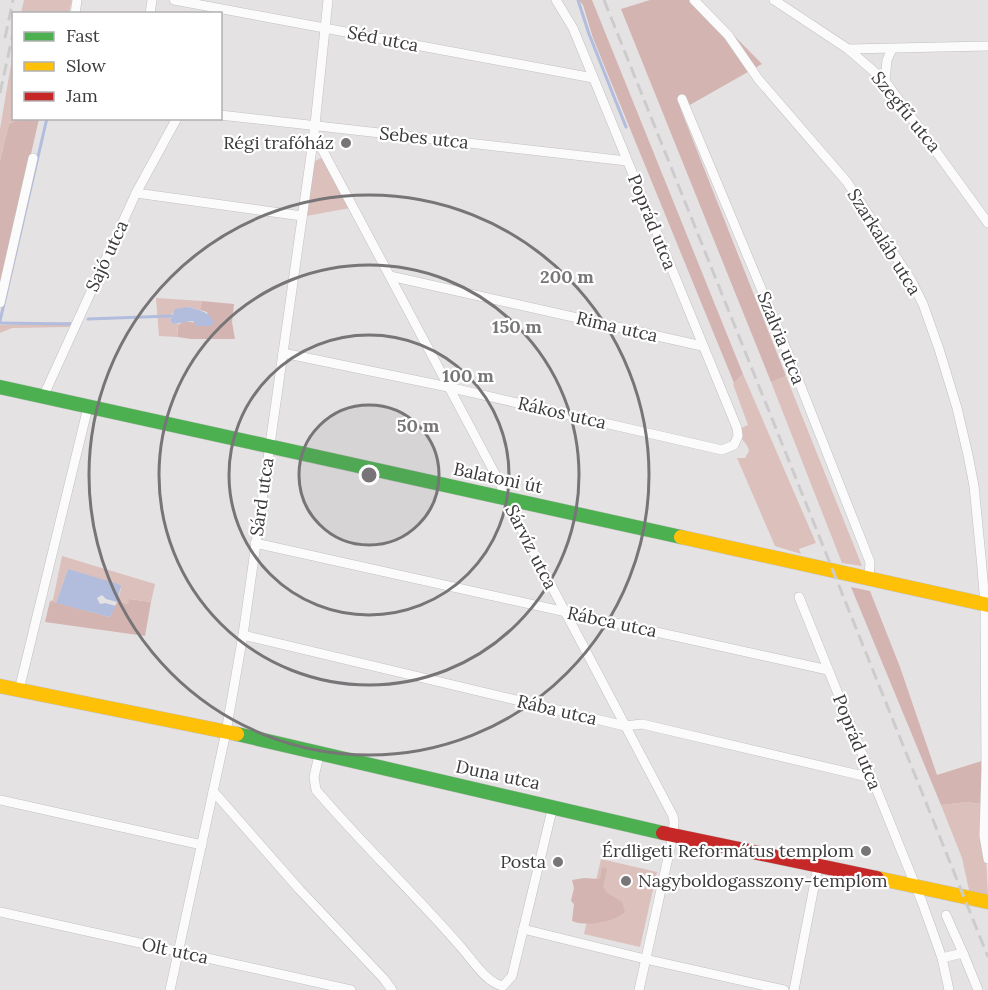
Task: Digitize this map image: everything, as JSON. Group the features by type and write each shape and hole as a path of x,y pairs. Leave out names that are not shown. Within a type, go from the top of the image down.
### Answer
{"street":[{"name":"Séd utca","path":"174,0 593,78"},
{"name":"Sárd utca","path":"170,990 226,732 243,635 315,130 328,0"},
{"name":"Poprád utca","path":"556,0 573,28 737,428 738,436 734,445"},
{"name":"Szarkaláb utca","path":"694,0 728,35 759,80 847,182 896,255 923,304 957,408 974,486 986,604 984,836 988,859"},
{"name":"Szegfű utca","path":"774,0 848,49 885,81 988,223"},
{"path":"848,49 988,46"},
{"path":"885,81 887,60 892,49"},
{"name":"Szalvia utca","path":"681,99 781,336 866,551 871,569 869,578"},
{"name":"Sebes utca","path":"222,115 315,130 627,160"},
{"name":"Sajó utca","path":"43,397 136,193 176,120"},
{"name":"Sárvíz utca","path":"315,130 672,816 673,835"},
{"path":"0,303 33,158"},
{"path":"136,193 302,216"},
{"name":"Rima utca","path":"390,276 702,346"},
{"name":"Rákos utca","path":"283,353 448,387 722,450 734,445"},
{"name":"Balatoni út","path":"0,387 986,604"},
{"path":"19,690 88,407"},
{"name":"Rábca utca","path":"255,543 828,670"},
{"name":"Poprád utca","path":"799,597 915,886 942,958 949,990"},
{"name":"Rába utca","path":"243,635 625,726 642,724 872,778"},
{"name":"Duna utca","path":"0,686 226,732 673,835 988,902"},
{"path":"319,755 314,777 316,790 486,976 498,985 504,986 512,976 553,806"},
{"path":"213,791 298,889 392,990"},
{"path":"0,800 202,845"},
{"path":"639,990 673,835"},
{"path":"794,990 818,866"},
{"name":"Olt utca","path":"0,912 351,990"},
{"path":"946,915 978,990"},
{"path":"524,929 645,960 784,990"},
{"path":"942,958 963,954"}],"shaded area":[{"path":"24,0 72,0 69,12 21,12"},
{"path":"579,0 592,0 743,374 734,383 593,38 583,5"},
{"path":"650,0 699,0 762,64 681,110 786,376 771,382 621,9"},
{"path":"12,59 12,120 17,120 9,124 0,161 0,129"},
{"path":"17,120 39,120 0,289 0,161 9,124"},
{"path":"321,158 350,208 306,216 314,164"},
{"path":"156,298 202,301 200,310 188,307 172,313 170,320 173,324 180,324 177,329 178,337 159,336"},
{"path":"202,301 234,304 232,322 235,339 178,337 178,328 184,321 211,325 207,312 200,310"},
{"path":"71,322 69,327 12,328 0,333 0,325"},
{"path":"743,374 816,543 799,549 801,554 775,546 737,458 745,458 749,451 739,429 748,425 733,384"},
{"path":"786,376 862,566 842,563 771,382"},
{"path":"62,556 155,584 151,602 130,599 128,604 117,602 121,589 68,569 56,603 50,601 53,600"},
{"path":"851,587 870,591 900,667 937,775 988,759 988,805 967,802 941,805"},
{"path":"129,599 151,602 145,636 45,622 50,601 110,617 117,602 128,604"},
{"path":"967,802 988,805 981,847 986,858 988,895 973,894 969,890 962,858 941,805"},
{"path":"601,859 657,872 640,947 584,934"},
{"path":"602,867 607,869 603,886 606,892 622,902 625,912 620,916 600,922 584,924 572,921 574,904 571,901 574,888 572,880 600,879"}],"water":[{"path":"188,307 207,313 214,323 211,326 197,326 193,321 173,324 170,320 175,309"},
{"path":"68,569 121,586 117,602 106,599 102,595 97,598 100,604 116,606 110,617 56,603"}],"waterway":[{"path":"578,0 626,127"},
{"path":"0,321 47,120"},
{"path":"88,319 171,316"},
{"path":"0,323 72,324"}],"railway":[{"path":"5,38 13,0"},
{"path":"604,0 988,957"},
{"path":"0,93 12,38"}],"traffic: fast":[{"path":"0,387 681,537"},
{"path":"237,734 663,833"}],"traffic: slow":[{"path":"681,537 988,605"},
{"path":"0,686 237,734"},
{"path":"877,878 988,902"}],"traffic: jam":[{"path":"663,833 877,878"}],"place":[{"name":"Régi trafóház","path":"346,143"},
{"name":"Érdligeti Református templom","path":"866,851"},
{"name":"Posta","path":"558,862"},
{"name":"Nagyboldogasszony-templom","path":"626,881"}]}
